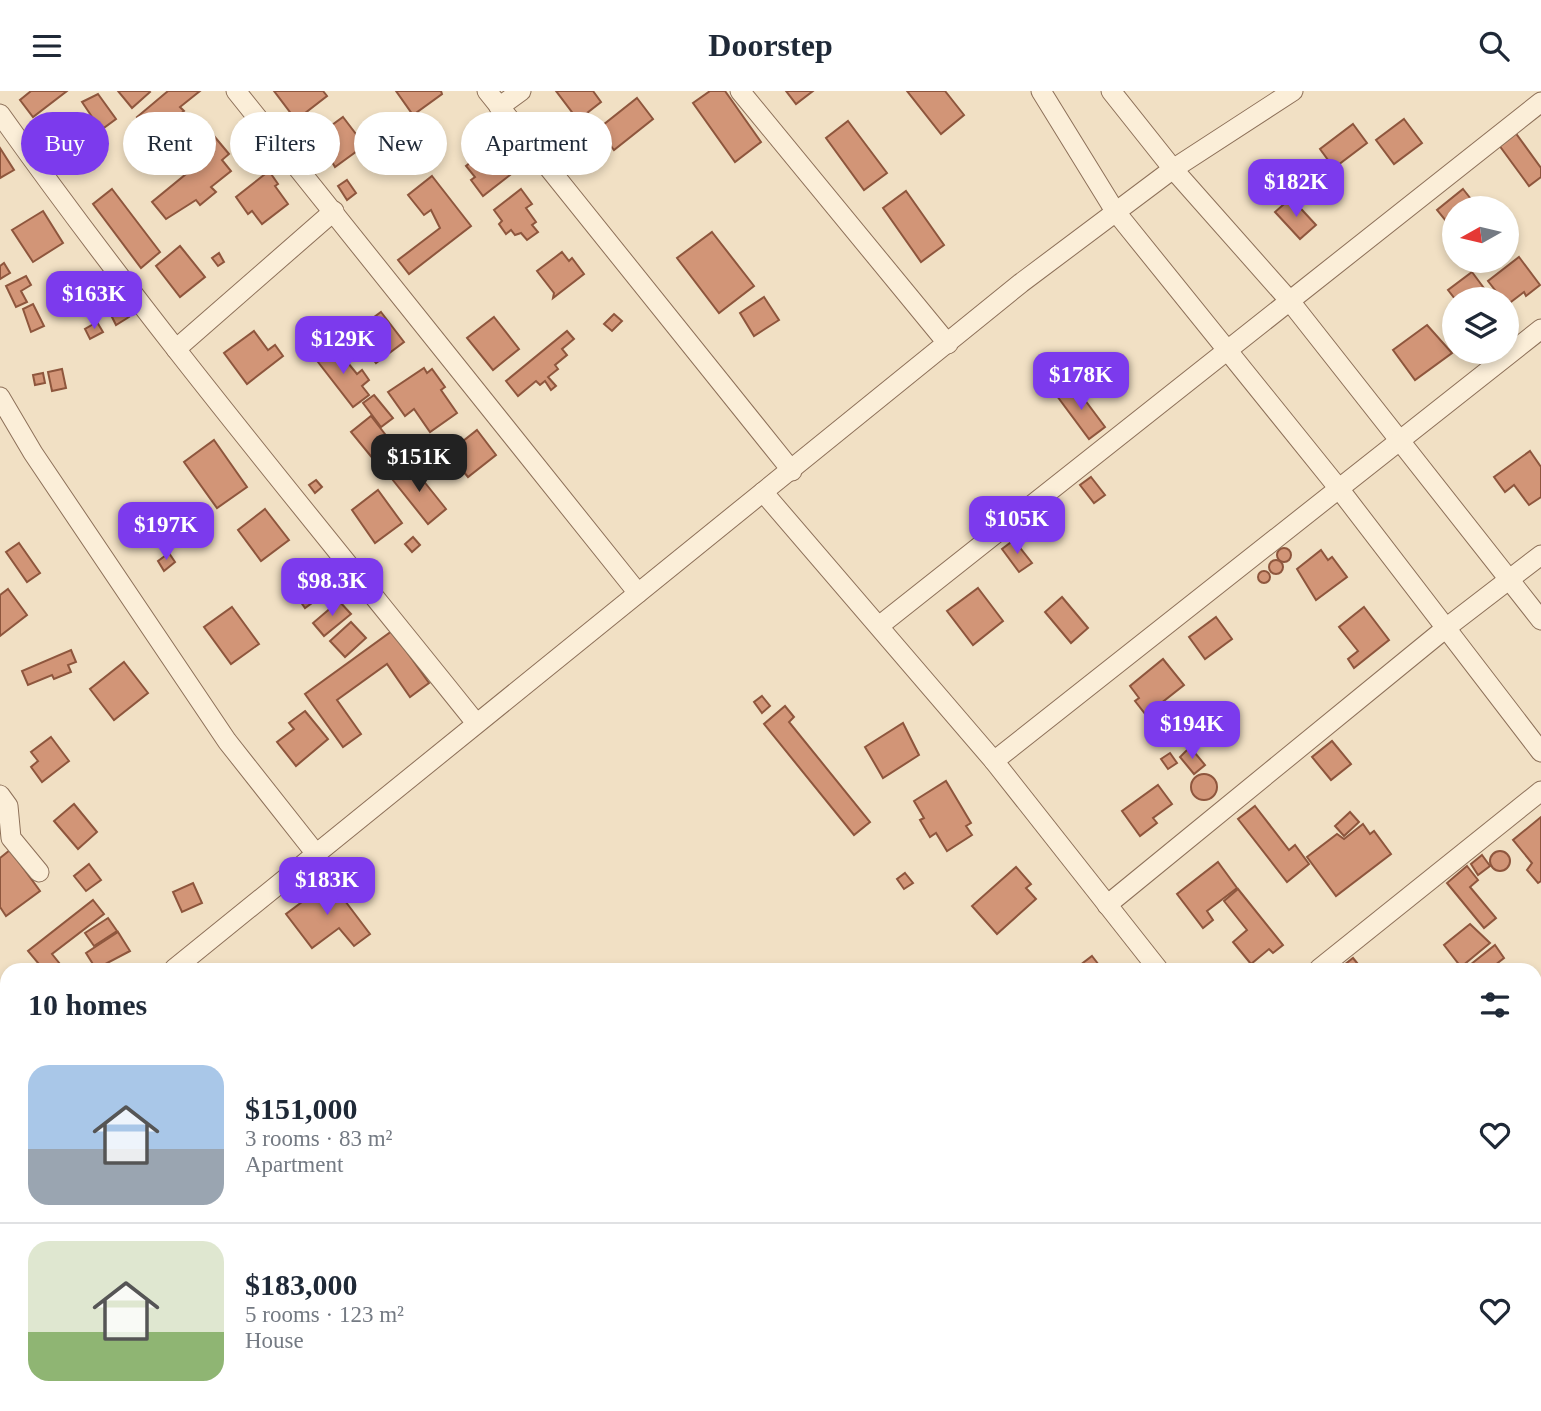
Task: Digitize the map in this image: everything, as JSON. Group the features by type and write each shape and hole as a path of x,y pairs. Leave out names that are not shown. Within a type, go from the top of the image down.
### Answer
{"street":[{"path":"236,91 638,593"},
{"path":"487,91 792,471"},
{"path":"499,107 521,91"},
{"path":"740,91 948,344"},
{"path":"1041,91 1115,211 1225,351 1340,490 1541,752"},
{"path":"1111,91 1173,169 1289,300 1541,620"},
{"path":"182,963 476,723 1115,211 1173,169 1293,91"},
{"path":"879,626 1541,102"},
{"path":"0,114 57,195 176,349 476,723"},
{"path":"176,349 334,211"},
{"path":"994,761 1541,329"},
{"path":"0,397 33,453 227,741 317,855"},
{"path":"763,492 994,761 1153,963"},
{"path":"1107,905 1446,628 1541,555"},
{"path":"1326,963 1541,791"},
{"path":"0,795 8,806 11,838 39,872"}],"building":[{"path":"31,91 67,91 40,112 29,112 20,100"},
{"path":"118,91 149,91 150,92 132,108"},
{"path":"168,91 200,91 180,107 183,112 143,112"},
{"path":"274,91 323,91 327,96 306,112 290,112"},
{"path":"396,91 441,91 442,94 417,112 411,112"},
{"path":"556,91 593,91 601,102 588,112 572,112"},
{"path":"710,91 725,91 761,142 735,162 693,103"},
{"path":"786,91 813,91 796,104"},
{"path":"907,91 945,91 964,115 941,134"},
{"path":"98,94 116,119 109,124 109,112 89,112 82,102"},
{"path":"637,98 653,119 614,150 612,118"},
{"path":"343,117 354,131 354,153 340,163 340,119"},
{"path":"1404,119 1422,143 1394,164 1376,140"},
{"path":"848,121 887,173 864,190 826,138"},
{"path":"1353,124 1367,143 1334,168 1320,149"},
{"path":"1512,128 1541,168 1541,177 1529,186 1496,141"},
{"path":"216,138 229,154 222,160 230,172 211,187 216,192 200,205 196,200 166,219 152,202 185,175 216,175"},
{"path":"0,148 14,170 0,178"},
{"path":"264,175 272,175 278,184 275,186 288,204 262,224 252,211 248,214 236,197"},
{"path":"473,175 510,175 483,196 471,180 475,177"},
{"path":"432,176 471,226 409,274 398,260 440,228 431,210 424,215 408,195"},
{"path":"347,180 356,193 347,200 338,186"},
{"path":"112,189 160,252 141,268 93,204"},
{"path":"521,189 532,204 526,208 536,222 532,225 538,232 527,240 521,233 515,235 511,230 506,234 499,224 502,221 494,210"},
{"path":"1463,189 1469,196 1454,196"},
{"path":"906,191 944,245 921,262 883,208"},
{"path":"1291,198 1316,225 1300,239 1275,212"},
{"path":"43,211 63,243 33,262 12,230"},
{"path":"712,232 754,286 719,313 677,258"},
{"path":"180,246 205,277 180,297 156,266"},
{"path":"562,252 569,261 572,258 584,274 553,298 554,293 537,271"},
{"path":"219,253 224,262 218,266 212,258"},
{"path":"1519,257 1540,285 1526,296 1524,292 1519,296 1519,287 1493,287 1488,281 1498,273 1519,273"},
{"path":"4,263 10,273 0,279 0,266"},
{"path":"1473,273 1483,287 1452,287"},
{"path":"26,276 31,285 21,291 27,302 16,307 6,286"},
{"path":"764,297 779,320 754,336 740,313"},
{"path":"33,304 44,326 31,332 23,309"},
{"path":"123,307 129,317 116,325 111,315"},
{"path":"381,312 404,342 376,363 363,346 360,349 350,335"},
{"path":"614,314 622,321 612,331 604,324"},
{"path":"494,317 519,349 493,370 467,338"},
{"path":"97,322 103,332 90,339 85,329"},
{"path":"1427,325 1442,342 1442,360 1415,380 1393,350"},
{"path":"254,331 268,350 275,345 283,356 247,384 224,353"},
{"path":"567,331 574,339 562,349 567,355 555,365 558,369 548,377 556,386 551,390 545,381 540,385 536,381 518,396 506,381"},
{"path":"322,344 331,356 334,354 341,361 344,358 357,374 362,370 369,380 362,386 369,395 353,407 311,353"},
{"path":"424,368 427,373 432,369 445,387 441,390 457,413 430,432 414,409 405,416 388,392"},
{"path":"62,369 66,388 52,391 48,372"},
{"path":"43,373 45,383 35,385 33,375"},
{"path":"1073,384 1105,427 1089,439 1057,396"},
{"path":"374,395 393,418 381,427 363,403"},
{"path":"371,416 402,456 383,471 351,432"},
{"path":"477,430 496,455 468,477 448,453"},
{"path":"431,439 443,455 419,474 407,459"},
{"path":"214,440 247,487 217,508 184,462"},
{"path":"1530,451 1541,467 1541,497 1529,505 1514,485 1505,492 1494,477"},
{"path":"410,464 446,509 428,524 392,479"},
{"path":"1091,477 1105,495 1094,503 1080,485"},
{"path":"316,480 322,487 315,493 309,485"},
{"path":"378,490 402,523 375,543 352,510"},
{"path":"265,509 289,540 261,561 238,530"},
{"path":"413,537 420,545 412,552 405,544"},
{"path":"1014,540 1032,563 1019,572 1002,549"},
{"path":"19,543 40,573 27,582 6,552"},
{"path":"1284,548 1289,550 1289,560 1284,562 1279,560 1277,555 1279,550"},
{"path":"1321,550 1328,560 1332,557 1347,577 1316,600 1297,569"},
{"path":"169,553 175,562 164,571 158,561"},
{"path":"1276,560 1281,562 1281,572 1276,574 1271,572 1269,567 1271,562"},
{"path":"312,564 330,590 305,608 287,582"},
{"path":"1264,571 1270,577 1264,583 1258,577"},
{"path":"978,588 1003,621 973,645 947,611"},
{"path":"8,589 27,615 0,636 0,595"},
{"path":"1062,597 1088,628 1071,643 1045,612"},
{"path":"339,601 351,614 324,636 313,623"},
{"path":"232,607 259,644 231,664 204,627"},
{"path":"1364,607 1389,640 1354,668 1348,659 1358,651 1339,627"},
{"path":"1216,617 1232,639 1205,659 1189,637"},
{"path":"351,622 366,638 345,657 330,641"},
{"path":"392,631 429,683 410,697 387,664 337,700 361,734 343,747 305,694"},
{"path":"71,650 76,662 68,665 71,672 54,679 52,675 28,685 22,671"},
{"path":"1163,659 1184,685 1146,715 1135,701 1139,698 1130,686"},
{"path":"124,662 148,693 114,720 90,689"},
{"path":"762,696 770,706 762,713 754,702"},
{"path":"785,706 794,717 789,722 870,822 854,835 764,724"},
{"path":"305,711 328,739 296,766 277,742 294,729 289,723"},
{"path":"903,723 919,755 883,778 865,747"},
{"path":"51,737 69,761 42,782 31,767 38,761 31,752"},
{"path":"1332,741 1351,764 1331,780 1312,757"},
{"path":"1190,747 1205,765 1194,774 1180,757"},
{"path":"1170,753 1177,763 1168,769 1161,759"},
{"path":"1204,774 1213,778 1217,787 1213,796 1204,800 1195,796 1191,787 1195,778"},
{"path":"946,781 971,823 966,826 972,835 947,851 936,833 930,837 920,820 924,818 914,801"},
{"path":"1158,785 1172,804 1153,818 1157,823 1140,836 1122,811"},
{"path":"74,804 97,832 78,849 54,821"},
{"path":"1255,806 1289,850 1295,845 1309,864 1287,882 1238,819"},
{"path":"1350,812 1359,822 1344,836 1335,826"},
{"path":"1541,817 1541,881 1538,883 1527,870 1532,863 1513,840"},
{"path":"1363,824 1370,834 1374,831 1391,854 1336,896 1307,857 1337,834 1344,839"},
{"path":"10,850 40,891 6,916 0,907 0,858"},
{"path":"1496,851 1504,851 1510,861 1504,871 1496,871 1490,865 1490,857"},
{"path":"1482,855 1490,866 1478,875 1471,864"},
{"path":"1218,862 1237,888 1207,911 1213,920 1203,928 1177,894"},
{"path":"89,864 101,880 86,891 74,876"},
{"path":"1467,866 1478,880 1470,887 1496,918 1484,928 1447,883"},
{"path":"1016,867 1031,884 1026,888 1036,899 997,934 972,906"},
{"path":"905,873 913,883 904,889 897,879"},
{"path":"330,881 370,934 354,946 339,928 312,948 286,914"},
{"path":"193,883 202,903 182,912 173,892"},
{"path":"1238,889 1283,945 1273,953 1269,949 1250,963 1233,942 1247,930 1224,901"},
{"path":"93,900 104,914 52,954 59,963 38,963 28,951"},
{"path":"108,918 117,931 94,946 85,933"},
{"path":"1470,924 1490,943 1466,963 1458,963 1444,945"},
{"path":"118,932 130,951 107,963 92,963 86,953"},
{"path":"1495,945 1504,958 1498,963 1472,963"},
{"path":"1092,956 1097,963 1083,963"}]}
